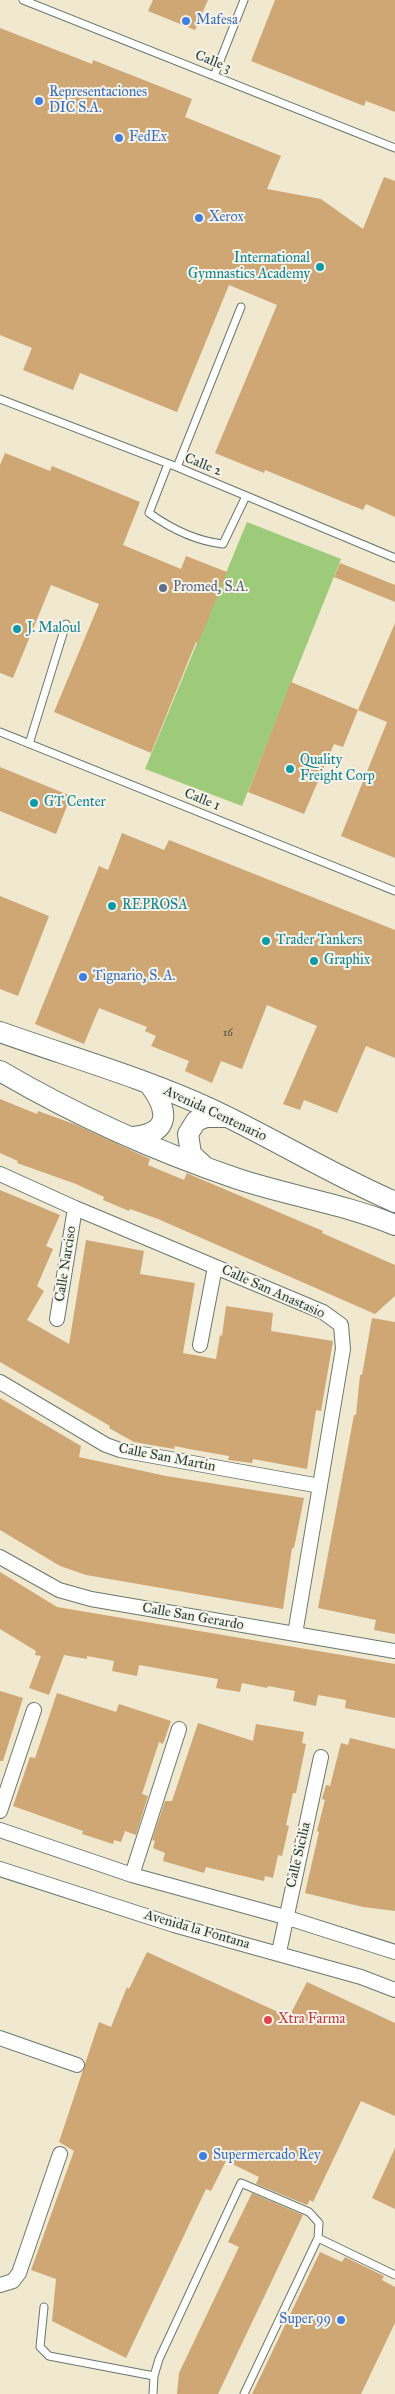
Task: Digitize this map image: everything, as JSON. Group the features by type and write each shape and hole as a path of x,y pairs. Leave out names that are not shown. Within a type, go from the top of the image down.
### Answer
{"main road":[{"name":"Avenida Centenario","path":"0,1032 181,1096 362,1188 395,1202"},
{"path":"0,1071 94,1122 205,1167 240,1179 326,1202 395,1225"},
{"path":"133,1137 152,1133 158,1128 164,1116 162,1102 150,1085"},
{"path":"205,1167 191,1154 188,1134 196,1121 206,1117 225,1117"}],"street":[{"name":"Calle San Anastasio","path":"0,1174 75,1208 323,1312 341,1325 343,1349 295,1634"},
{"name":"Calle Narciso","path":"57,1319 75,1208"},
{"path":"200,1345 215,1267"},
{"name":"Calle San Martin","path":"0,1382 106,1445 120,1450 320,1486"},
{"name":"Calle San Gerardo","path":"0,1557 59,1590 91,1599 395,1651"},
{"path":"0,1811 34,1710"},
{"path":"132,1874 179,1729"},
{"name":"Calle Sicilia","path":"279,1952 285,1917 321,1757"},
{"path":"0,1830 132,1874 285,1917 395,1952"},
{"name":"Avenida la Fontana","path":"0,1869 174,1925 279,1952 361,1977 395,1990"},
{"path":"0,2038 77,2065"},
{"path":"1,2285 13,2281 19,2273 60,2154"}],"lane":[{"name":"Calle 3","path":"23,0 395,148"},
{"path":"214,76 244,0"},
{"path":"177,467 241,307"},
{"name":"Calle 2","path":"0,399 177,467 395,558"},
{"path":"168,464 149,513 204,542 223,544 246,496"},
{"path":"29,744 66,624"},
{"name":"Calle 1","path":"0,732 395,891"},
{"path":"153,2394 154,2376 159,2359 241,2183 309,2212 320,2223 318,2238 244,2394"},
{"path":"318,2238 395,2275"},
{"path":"44,2307 40,2347 50,2356 154,2376"}],"green space":[{"path":"247,522 341,559 242,806 145,769"}],"building":[{"name":"Mafesa","path":"153,0 208,0 195,30 148,11"},
{"path":"275,0 395,0 395,112 366,101 364,106 251,61"},
{"path":"0,28 92,64 93,60 192,99 185,117 281,156 267,189 321,199 363,229 384,177 395,181 395,517 366,504 363,510 265,470 264,473 215,453 277,305 229,285 177,412 80,373 73,390 23,370 32,348 0,335"},
{"path":"5,453 50,471 52,466 140,502 123,545 181,569 186,556 227,572 151,753 54,712 99,604 51,585 13,678 0,673 0,465"},
{"path":"340,563 395,585 395,602 334,577"},
{"path":"395,623 395,858 341,836 387,722 358,710"},
{"name":"Quality Freight Corp","path":"291,682 358,710 343,747 334,744 304,814 248,792"},
{"name":"GT Center","path":"0,767 71,796 56,834 0,811"},
{"path":"122,833 164,850 169,840 395,930 395,1058 366,1046 337,1113 304,1100 300,1110 283,1104 317,1026 267,1005 242,1069 221,1061 212,1083 185,1071 189,1061 151,1046 156,1036 145,1031 147,1027 99,1008 84,1044 35,1024 99,866 108,870"},
{"path":"0,896 49,916 18,996 0,989"},
{"path":"0,1099 37,1114 38,1111 74,1124 150,1159 148,1165 184,1180 187,1173 323,1231 322,1233 395,1265 395,1296 375,1314 158,1219 130,1209 129,1211 103,1200 104,1197 76,1184 17,1163 18,1161 0,1153"},
{"path":"0,1190 60,1215 46,1246 53,1249 37,1286 44,1291 27,1320 69,1344 86,1240 144,1251 140,1274 195,1283 183,1353 216,1359 220,1335 222,1336 226,1306 273,1313 271,1331 333,1341 321,1411 316,1410 307,1469 253,1459 252,1463 228,1460 229,1456 175,1446 174,1449 134,1442 0,1362"},
{"path":"372,1318 395,1322 395,1634 374,1630 376,1620 318,1608 354,1415 356,1415 360,1375 362,1375"},
{"path":"0,1398 81,1446 79,1457 166,1476 304,1498 294,1548 292,1548 283,1609 86,1575 60,1566 0,1530"},
{"path":"0,1572 57,1607 395,1664 395,1718 345,1708 346,1700 318,1695 316,1706 293,1701 295,1691 268,1686 267,1688 242,1683 240,1692 216,1688 218,1679 139,1665 137,1676 112,1671 114,1661 87,1656 87,1659 64,1655 49,1695 29,1688 41,1656 35,1655 36,1651 0,1629"},
{"path":"0,1691 23,1698 3,1761 0,1761"},
{"path":"57,1693 116,1712 119,1704 171,1721 163,1744 159,1742 142,1794 148,1796 136,1835 125,1831 121,1842 114,1840 113,1844 82,1834 83,1831 13,1806 30,1757 35,1758"},
{"path":"198,1723 253,1741 256,1724 304,1732 302,1743 306,1744 296,1793 293,1793 286,1825 289,1826 282,1856 278,1855 273,1878 265,1876 264,1881 206,1867 204,1873 163,1861 165,1853 153,1848 155,1841 152,1840 165,1801 172,1801"},
{"path":"350,1738 395,1749 395,1911 363,1907 305,1893 319,1832 317,1831 325,1800 322,1799 326,1785 330,1786 341,1743 348,1745"},
{"name":"Supermercado Rey","path":"147,1952 289,2017 307,1982 395,2023 395,2116 361,2101 313,2202 310,2200 307,2205 256,2184 259,2177 226,2161 211,2191 206,2189 126,2358 52,2321 56,2279 31,2270 74,2151 59,2142 99,2022 111,2027 127,1987 129,1989"},
{"path":"395,2148 395,2209 372,2198"},
{"path":"252,2193 303,2215 218,2394 177,2394 179,2373 239,2247 228,2242"},
{"name":"Super 99","path":"320,2252 342,2262 345,2257 384,2276 382,2280 395,2287 395,2323 361,2394 252,2394"}],"place":[{"name":"Mafesa","path":"186,21"},
{"name":"Representaciones DIC S.A.","path":"39,101"},
{"name":"FedEx","path":"119,138"},
{"name":"Xerox","path":"199,218"},
{"name":"International Gymnastics Academy","path":"320,267"},
{"name":"Promed, S.A.","path":"163,588"},
{"name":"J. Maloul","path":"17,629"},
{"name":"Quality Freight Corp","path":"290,769"},
{"name":"GT Center","path":"34,803"},
{"name":"REPROSA","path":"112,906"},
{"name":"Trader Tankers","path":"266,941"},
{"name":"Graphix","path":"314,961"},
{"name":"Tignario, S. A.","path":"83,977"},
{"name":"Xtra Farma","path":"268,2020"},
{"name":"Supermercado Rey","path":"203,2156"},
{"name":"Super 99","path":"341,2320"}]}
